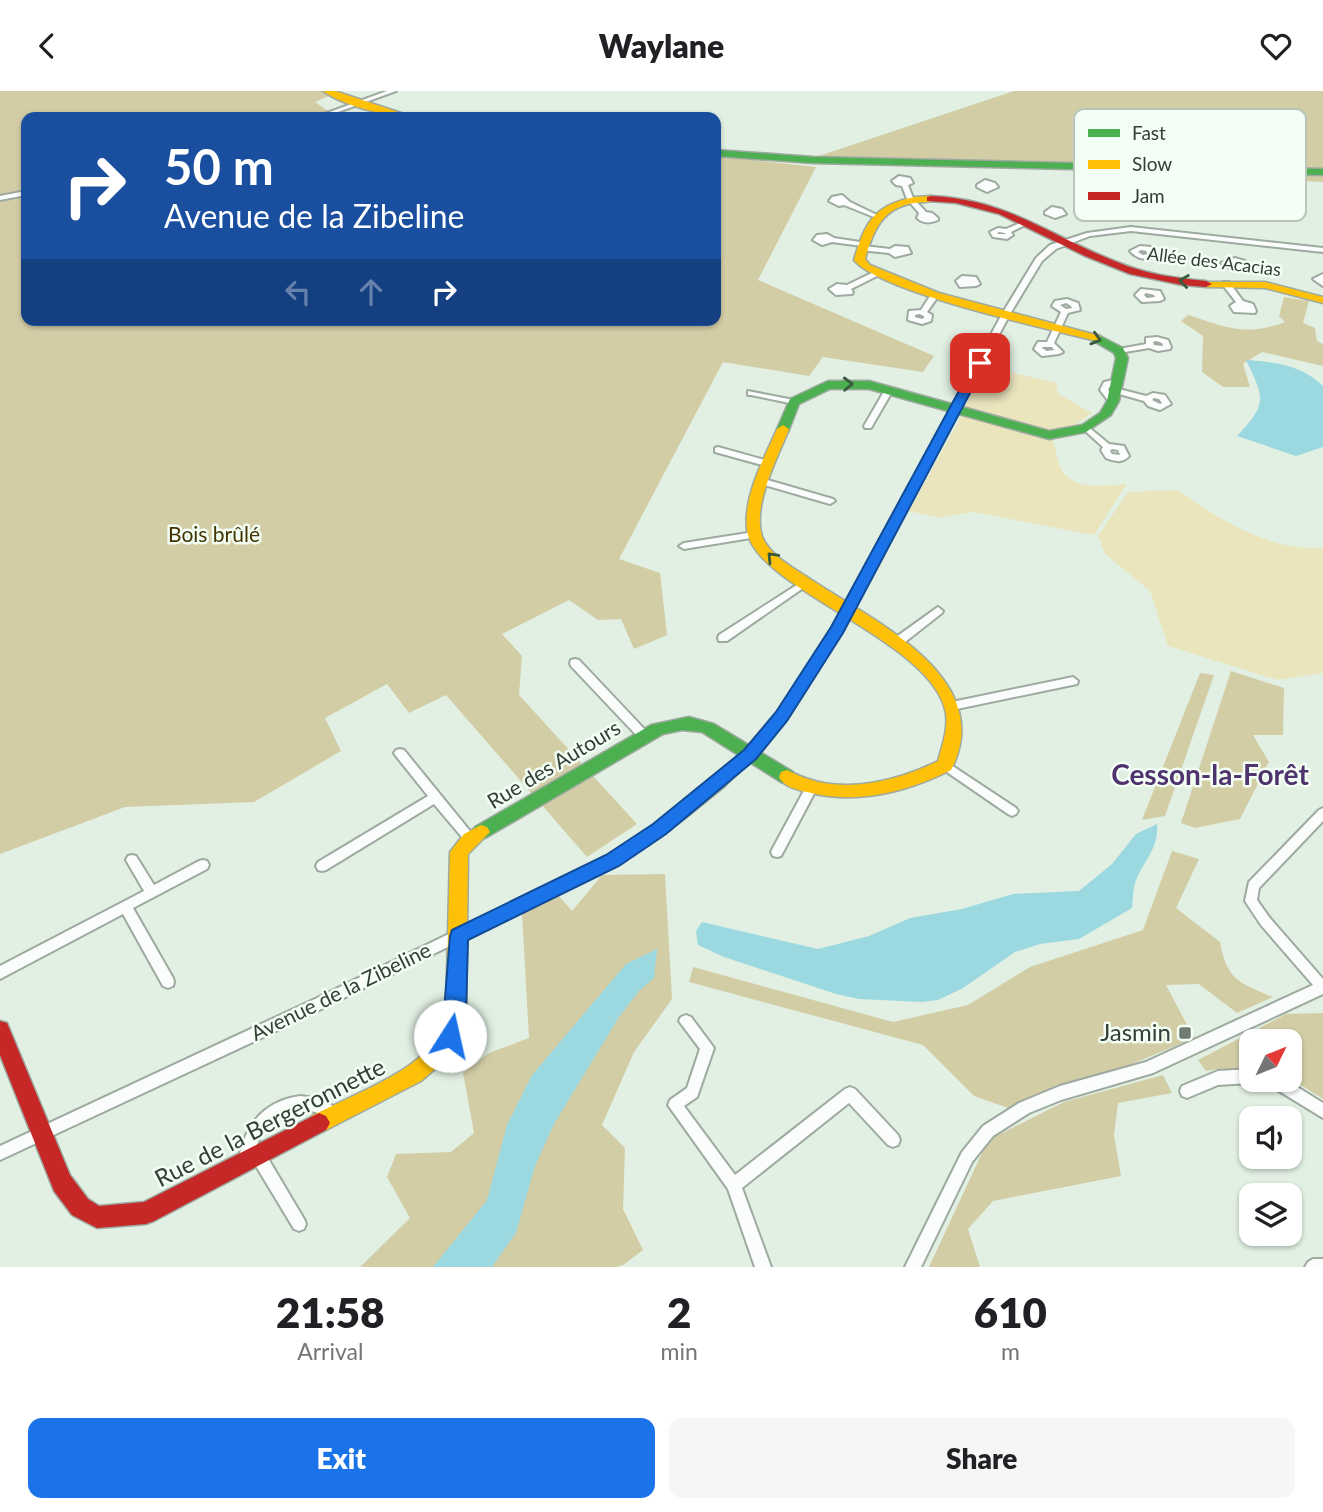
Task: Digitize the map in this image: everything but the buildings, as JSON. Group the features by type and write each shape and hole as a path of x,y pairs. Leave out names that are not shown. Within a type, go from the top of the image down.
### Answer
{"street":[{"path":"327,91 390,112"},
{"path":"335,112 393,91"},
{"path":"721,153 813,160 1074,166"},
{"path":"924,214 908,192 889,204 876,216 859,260 879,273 935,295 1006,314 1054,336 1102,340 1119,351 1150,345"},
{"name":"Allée des Acacias","path":"908,192 946,198 979,195 1028,224 1104,262 1130,271 1152,284 1226,284 1240,276 1322,292"},
{"path":"0,198 21,194"},
{"path":"846,203 876,216"},
{"path":"1007,232 1050,215"},
{"name":"Avenue de la Zibeline","path":"0,1153 459,936 612,860 660,829 750,754 812,671 847,611 1006,314 1039,260 1053,247 1089,234 1131,229 1323,250"},
{"path":"832,240 891,251"},
{"path":"1130,271 1140,256"},
{"path":"847,288 879,273"},
{"path":"1322,292 1317,279 1323,276"},
{"path":"1226,284 1240,303"},
{"path":"956,300 966,286"},
{"path":"923,312 935,295"},
{"path":"1054,336 1065,311"},
{"path":"778,852 811,788 825,792 896,785 923,778 945,765 952,743 952,706 943,690 923,667 896,643 803,585 769,556 754,535 752,515 794,402 828,385 850,383 889,390 1049,435 1086,429 1105,415 1122,367 1119,351"},
{"path":"867,426 889,390"},
{"path":"1115,391 1147,399"},
{"path":"751,393 794,402"},
{"path":"1086,429 1108,447"},
{"path":"718,450 769,464"},
{"path":"764,482 830,501"},
{"path":"684,546 754,535"},
{"path":"723,638 803,585"},
{"path":"896,643 938,611"},
{"path":"575,663 644,736"},
{"path":"952,706 1073,681"},
{"name":"Rue des Autours","path":"470,839 644,736 675,722 694,723 796,783 811,788"},
{"path":"400,753 470,839 459,852 459,936"},
{"path":"945,765 1012,811"},
{"path":"322,866 436,797"},
{"path":"913,1267 967,1157 988,1131 1024,1108 1060,1093 1148,1068 1323,988 1251,901 1253,886 1318,827 1323,813"},
{"path":"132,860 151,893"},
{"path":"0,973 203,865"},
{"path":"125,906 168,982"},
{"name":"Rue de la Bergeronnette","path":"0,1030 62,1183 76,1206 97,1219 146,1213 414,1074 438,1055 450,1036 456,1014 459,936"},
{"path":"686,1021 706,1048 692,1092 675,1105 734,1185 763,1267"},
{"path":"1187,1091 1218,1078 1239,1077"},
{"path":"1293,1092 1323,1111"},
{"path":"734,1185 850,1094 893,1140"},
{"path":"299,1224 252,1158 253,1134 271,1112 300,1101 320,1104 335,1115"},
{"path":"1312,1267 1323,1267"}],"shaded area":[{"path":"988,367 1056,383 1058,394 1092,413 1072,427 1049,430 964,407"},
{"path":"963,413 1052,437 1059,464 1071,480 1098,486 1127,484 1094,535 973,512 940,518 909,511"},
{"path":"1178,490 1210,512 1265,539 1303,548 1323,548 1323,673 1278,680 1168,646 1150,591 1105,554 1098,536 1128,492"}],"green space":[{"name":"Bois brûlé","path":"0,91 321,91 331,95 315,102 328,111 325,112 21,112 21,326 721,326 721,157 816,167 758,280 934,356 923,372 823,357 809,376 723,362 619,559 660,573 667,635 634,649 621,619 598,620 569,600 502,634 522,656 519,695 637,824 587,857 446,695 409,713 387,684 325,718 341,751 254,802 125,807 0,854"},
{"path":"1014,91 1323,91 1323,182 1306,181 1306,109 1074,109 1074,169 813,158"},
{"path":"1284,297 1309,301 1303,323 1315,328 1317,341 1323,344 1323,366 1262,352 1243,364 1250,387 1223,387 1202,372 1203,336 1181,321 1188,315 1235,329 1271,326 1285,322 1279,316"},
{"path":"1231,671 1284,688 1283,735 1253,735 1269,762 1240,819 1195,828 1181,823"},
{"path":"1200,673 1214,675 1165,816 1142,820"},
{"path":"1172,851 1199,859 1176,908 1220,942 1226,965 1236,979 1273,997 1237,1013 1199,984 1166,985 1194,1038 1113,1072 1008,1108 974,1096 923,1045 689,982 693,967 893,1022 968,1005 1030,967 1143,930"},
{"path":"665,874 672,999 634,1052 602,1125 625,1148 623,1209 643,1250 616,1267 360,1267 410,1218 387,1177 396,1154 451,1152 474,1133 463,1073 489,1053 529,1038 522,914 559,896 572,911 602,875"},
{"path":"1323,1013 1323,1099 1302,1086 1302,1029 1257,1029 1286,1014"},
{"path":"1239,1039 1239,1071 1206,1071 1198,1060"},
{"path":"1163,1075 1172,1093 1118,1103 1114,1135 1121,1176 993,1201 968,1229 980,1267 929,1267 988,1140 1064,1102"}],"water":[{"path":"1246,360 1297,369 1323,386 1323,447 1296,456 1237,436 1254,416 1260,401 1257,384"},
{"path":"1157,824 1154,847 1135,883 1132,908 1079,939 1040,944 1015,952 963,988 938,1000 922,1002 859,999 836,994 724,957 698,945 696,931 702,922 818,949 869,936 910,918 962,909 1013,894 1079,891 1112,864 1136,834"},
{"path":"657,949 654,978 639,991 619,1017 554,1124 535,1166 516,1233 492,1267 433,1267 487,1200 507,1125 532,1075 626,964"}],"traffic: fast":[{"path":"721,153 813,160 1074,166"},
{"path":"1306,172 1323,172"},
{"path":"783,429 794,402 828,385 869,385 1049,435 1086,428 1105,415 1113,401 1122,358 1119,351 1096,338"},
{"path":"481,832 657,729 676,724 695,724 708,728 787,777"}],"traffic: slow":[{"path":"327,91 353,102 390,112"},
{"path":"931,199 901,203 882,213 869,231 859,260 866,267 935,295 1096,338"},
{"path":"1206,284 1265,285 1323,300"},
{"path":"783,429 762,479 755,507 754,532 759,544 789,572 881,632 926,668 942,687 954,714 953,736 945,765 909,781 866,790 845,791 804,785 787,777"},
{"path":"319,1123 414,1074 436,1055 446,1042 456,1014 459,852 470,839 481,832"}],"traffic: jam":[{"path":"931,199 980,204 1024,221 1089,254 1134,272 1206,284"},
{"path":"0,1030 62,1183 80,1207 97,1217 146,1213 319,1123"}],"place":[{"name":"Jasmin","path":"1185,1033"}],"district":[{"name":"Cesson-la-Forêt","path":"1210,775"}],"route":[{"path":"450,1036 456,1014 459,936 612,860 660,829 750,754 781,716 838,629 980,363"}]}
